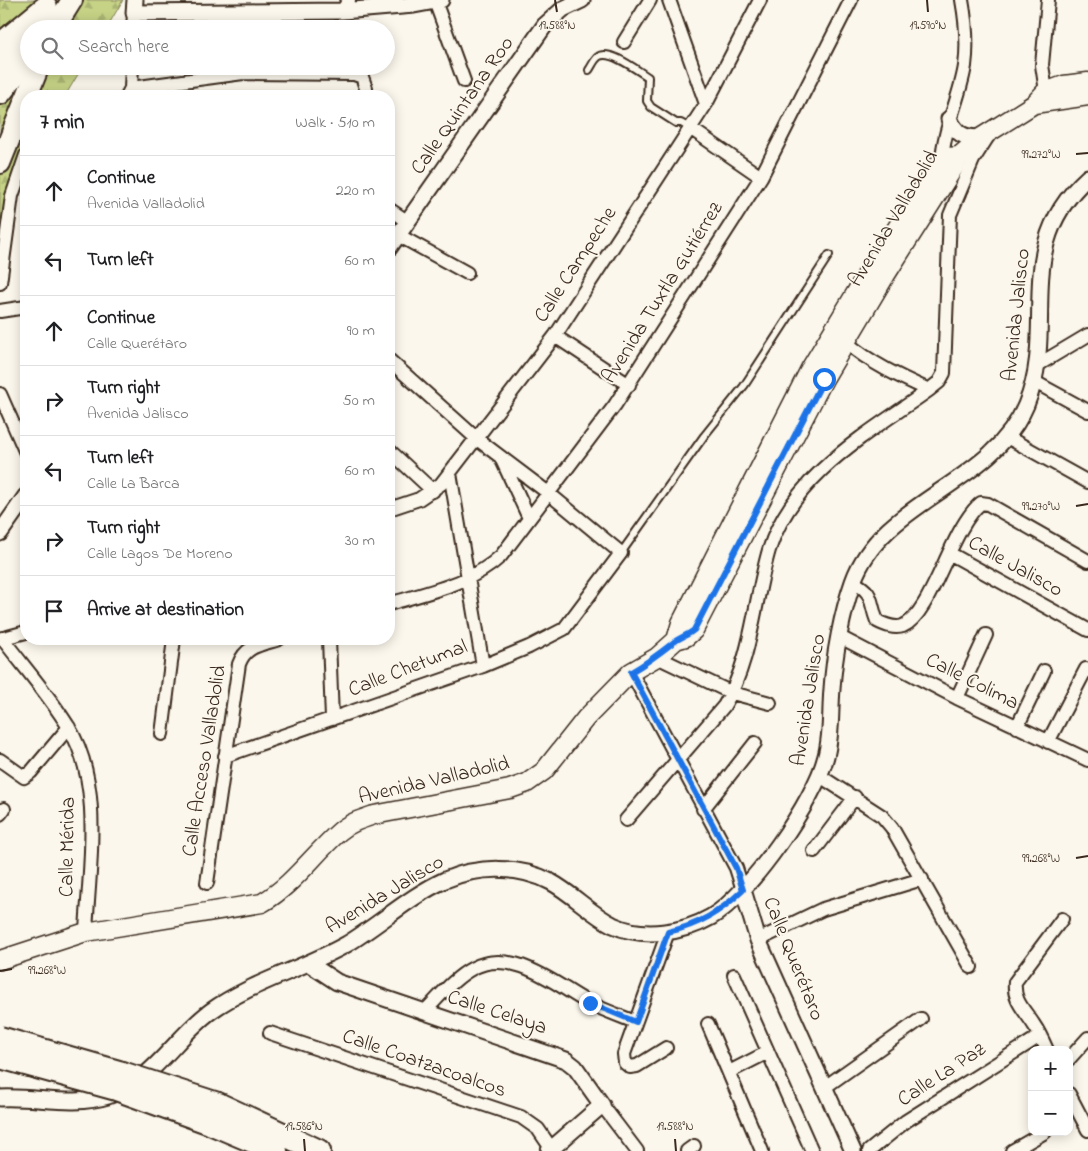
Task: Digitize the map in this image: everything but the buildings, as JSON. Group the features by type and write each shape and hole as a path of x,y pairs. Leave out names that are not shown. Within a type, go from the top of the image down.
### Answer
{"highway":[{"path":"0,45 20,34"},
{"path":"0,93 20,67"},
{"path":"0,1038 119,1072 214,1114 319,1151"},
{"path":"0,1056 116,1089 214,1114 276,1151"}],"main road":[{"path":"52,17 72,0"},
{"path":"0,71 20,44"},
{"path":"30,90 36,75"},
{"path":"951,158 1064,85 1088,82"},
{"path":"1043,100 1088,96"},
{"path":"0,163 20,114"},
{"name":"Avenida Valladolid","path":"0,960 86,932 262,903 279,893 340,831 355,822 374,815 487,794 527,783 544,771 592,712 631,672 657,657 676,640 686,637 694,630 824,379 955,166 951,158 872,266 810,369 681,623 676,640"}],"street":[{"name":"Calle Quintana Roo","path":"395,239 545,25 563,9 582,0"},
{"path":"624,42 650,0"},
{"path":"669,0 706,104"},
{"name":"Calle Campeche","path":"395,507 433,491 450,473 555,336 706,104 760,0"},
{"name":"Avenida Tuxtla Gutiérrez","path":"468,579 487,570 502,556 547,492 629,385 761,177 851,0"},
{"path":"951,158 949,119 965,67 967,37 962,0"},
{"path":"1043,100 1042,66 1048,0"},
{"path":"134,14 438,1 464,82"},
{"path":"129,90 131,75"},
{"path":"141,90 231,75"},
{"path":"357,75 362,77 366,90"},
{"path":"949,119 960,135 967,138 985,135"},
{"path":"690,128 761,177"},
{"path":"626,820 678,757 724,706 732,693 739,673 770,550 784,518 805,488 830,461 930,390 942,378 946,361 950,215 985,135"},
{"path":"0,282 12,196 20,173"},
{"name":"Avenida Jalisco","path":"4,1096 85,1101 113,1095 134,1084 156,1066 212,1011 350,942 444,880 487,870 512,870 534,874 553,883 610,924 625,930 668,932 689,927 710,918 743,890 764,865 809,797 820,776 830,735 833,675 840,637 853,582 874,542 889,528 980,462 1007,437 1022,413 1036,366 1042,254 1062,206 1088,177"},
{"path":"395,213 408,222"},
{"path":"398,234 467,274"},
{"path":"0,311 20,308"},
{"path":"1036,366 1088,335"},
{"path":"555,336 629,385"},
{"path":"846,342 860,354 930,390"},
{"path":"395,365 477,439 547,492 621,554 564,629 529,647 483,666"},
{"path":"1033,381 1088,411"},
{"path":"0,394 20,439"},
{"path":"1007,437 1088,482"},
{"path":"395,456 433,491"},
{"path":"501,458 529,518"},
{"name":"Calle Chetumal","path":"225,756 483,666 450,473"},
{"path":"853,582 866,588 872,598 873,610 877,621 888,627 902,626 914,618 923,606 961,529 974,508 980,503 988,504 1088,560"},
{"path":"0,533 20,505"},
{"name":"Calle Jalisco","path":"949,554 1088,630"},
{"path":"395,602 468,579"},
{"path":"1,638 20,633"},
{"path":"957,698 986,635"},
{"name":"Calle Colima","path":"840,637 957,698 1088,760"},
{"name":"Calle Mérida","path":"1,638 69,727 82,756 92,814 86,932"},
{"path":"162,734 173,645"},
{"name":"Calle Acceso Valladolid","path":"207,883 239,664 243,653 260,645"},
{"path":"329,645 332,719"},
{"path":"657,657 732,693 770,703"},
{"path":"1048,742 1086,669"},
{"path":"1017,727 1044,671"},
{"name":"Calle Querétaro","path":"631,672 736,868 758,940 853,1151"},
{"path":"0,760 24,777 31,772 69,727"},
{"path":"704,809 755,743"},
{"path":"820,776 882,816 892,828 971,967"},
{"path":"814,851 855,797"},
{"path":"758,940 823,909 922,879"},
{"path":"1045,1046 1017,1002 1014,993 1015,982 1062,920"},
{"path":"666,1048 637,1066 630,1067 625,1063 624,1054 668,932"},
{"path":"425,1011 456,978 474,967 494,961 516,965 535,972 590,1003 636,1022"},
{"name":"Calle Celaya","path":"308,963 337,982 566,1060 576,1067 637,1151"},
{"path":"734,975 812,1151"},
{"path":"825,1087 921,1019"},
{"path":"708,1024 762,1151"},
{"name":"Calle Coatzacoalcos","path":"270,1033 521,1117 538,1129 551,1150"},
{"name":"Calle La Paz","path":"869,1151 906,1121 1040,1036"},
{"path":"1073,1055 1088,1038"},
{"path":"728,1072 768,1052"},
{"path":"551,1150 602,1105"},
{"path":"1074,1116 1088,1130"},
{"path":"1012,1151 1038,1136"}],"lane":[{"path":"590,70 601,55 614,56 648,77 647,101 651,107 676,123 681,123 690,128"},
{"path":"621,554 704,436 744,386 829,256"}],"green space":[{"path":"0,0 123,0 111,20 20,20 20,75 78,75 69,90 20,90 20,194 0,245"}],"route":[{"path":"590,1003 636,1022 668,932 689,927 710,918 725,908 743,890 741,878 736,868 631,672 657,657 676,640 686,637 694,630 824,379"}]}
